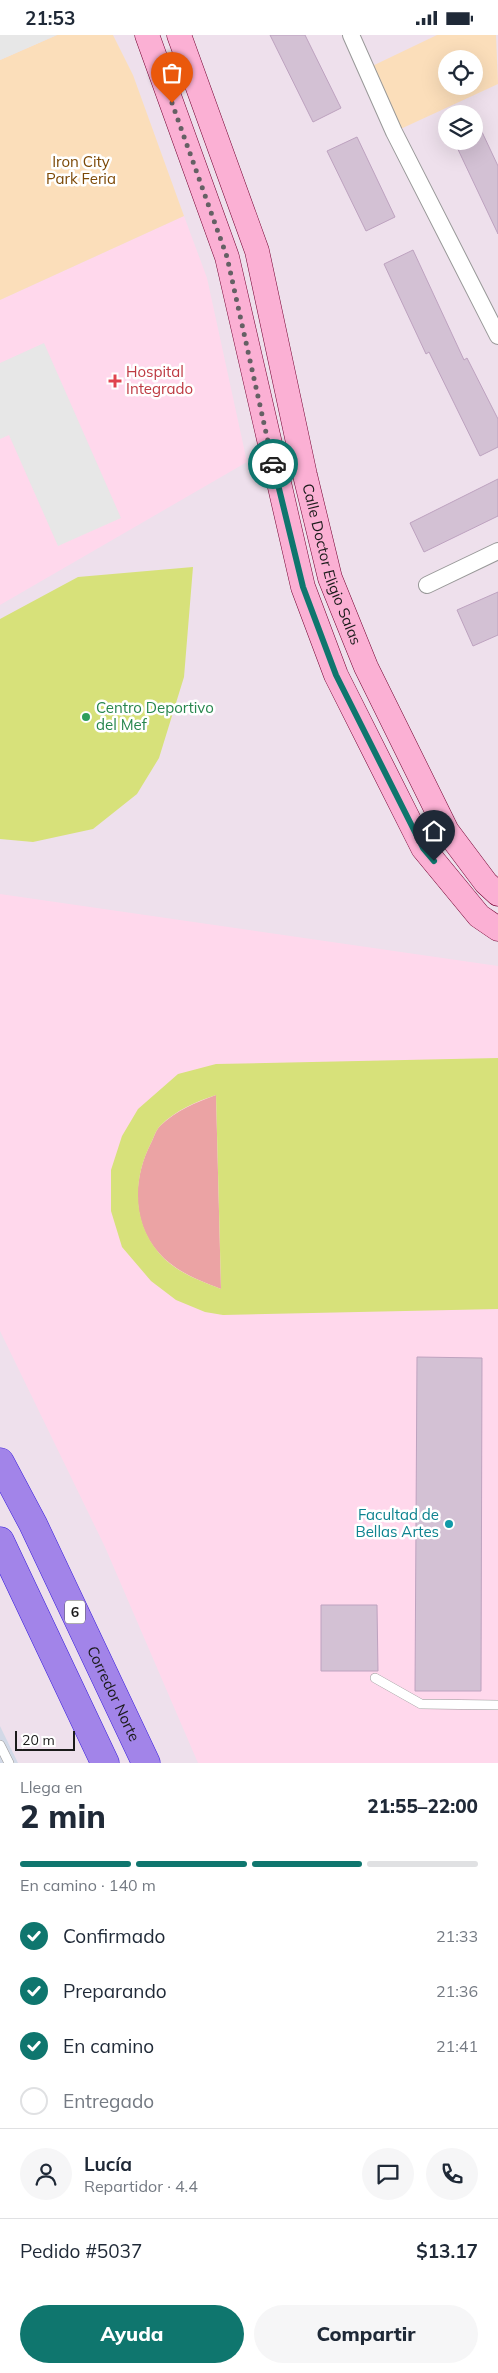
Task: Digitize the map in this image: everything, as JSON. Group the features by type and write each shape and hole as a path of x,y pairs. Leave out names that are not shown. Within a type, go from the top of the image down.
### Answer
{"highway":[{"name":"Corredor Norte","path":"0,1463 33,1524 146,1763"},
{"path":"0,1541 105,1763"}],"street":[{"name":"Calle Doctor Eligio Salas","path":"147,35 227,257 303,587 336,675 423,848 478,915 498,929"},
{"name":"Calle Doctor Eligio Salas","path":"179,35 256,251 305,475 330,578 366,667 446,831 486,883 498,894"},
{"path":"351,35 394,131 498,337"},
{"path":"427,585 498,551"}],"lane":[{"path":"375,1678 421,1704 498,1705"},
{"path":"0,1745 9,1763"}],"shaded area":[{"path":"0,35 57,35 0,60"},
{"name":"Hospital Integrado","path":"184,216 207,278 247,462 0,605 0,300"},
{"path":"44,343 121,518 58,546 9,435 0,439 0,363"},
{"path":"0,894 498,966 498,1763 198,1763 105,1547 0,1331"},
{"path":"216,1095 221,1289 180,1270 159,1253 143,1228 139,1214 138,1199 138,1185 145,1157 159,1128 166,1120 180,1111"},
{"path":"0,1726 18,1763 0,1763"}],"green space":[{"name":"Iron City Park Feria","path":"57,35 113,35 133,75 184,216 0,300 0,60"},
{"path":"437,35 496,35 498,84 483,91 483,50 438,50 438,95 474,95 452,105 438,105 438,112 394,132 366,69"},
{"name":"Centro Deportivo del Mef","path":"193,567 184,677 159,758 137,794 93,829 33,842 0,839 0,619 78,577"},
{"path":"498,1058 498,1309 223,1315 205,1312 176,1300 151,1281 122,1247 111,1211 111,1170 122,1136 138,1109 178,1074 216,1064","holes":["216,1095 221,1289 187,1275 165,1260 150,1241 144,1228 138,1199 141,1171 145,1157 159,1128 166,1120 179,1111"]}],"building":[{"path":"270,35 305,35 341,108 313,122"},
{"path":"483,134 498,166 498,234 458,150 483,150"},
{"path":"357,137 395,217 366,231 327,151"},
{"path":"413,250 464,360 467,358 498,419 498,447 480,456 429,352 426,354 384,264"},
{"path":"498,479 498,516 424,552 410,523"},
{"path":"498,592 498,635 473,646 457,610"},
{"name":"Facultad de Bellas Artes","path":"417,1357 482,1358 481,1691 415,1691"},
{"path":"321,1605 377,1605 378,1671 321,1671"}],"way so far":[{"path":"172,103 227,257 273,464"}],"place":[{"name":"Hospital Integrado","path":"115,381"},
{"name":"Centro Deportivo del Mef","path":"86,717"},
{"name":"Facultad de Bellas Artes","path":"449,1524"}],"route":[{"path":"273,464 303,587 336,675 423,848 434,861"}]}
